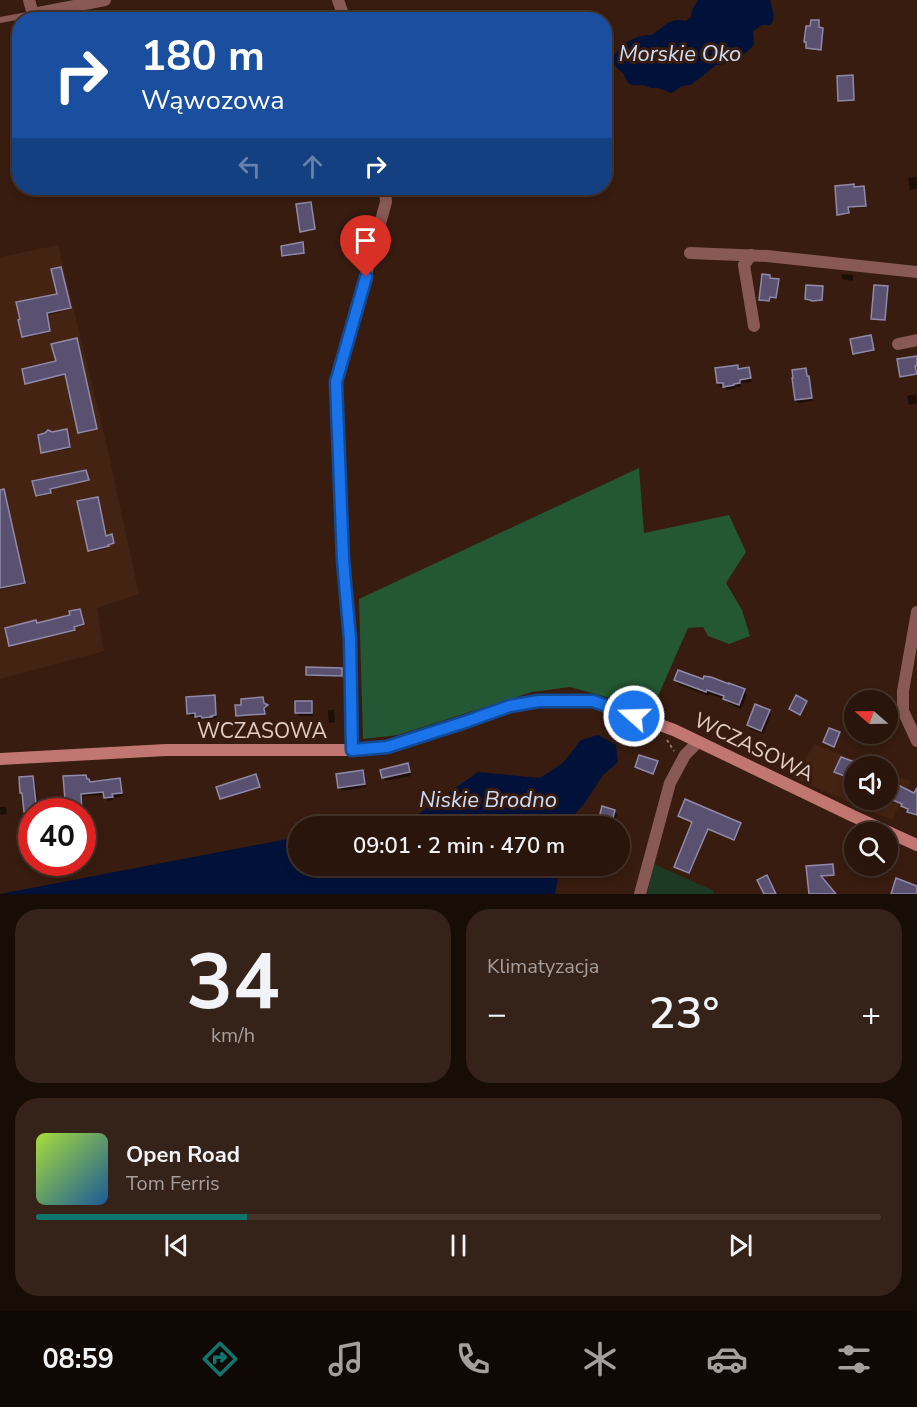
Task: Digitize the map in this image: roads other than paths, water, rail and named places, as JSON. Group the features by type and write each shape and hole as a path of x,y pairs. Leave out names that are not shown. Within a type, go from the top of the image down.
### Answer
{"street":[{"path":"43,12 105,0"},
{"path":"352,750 350,639 343,560 336,382 386,202 386,195"},
{"path":"690,253 751,255 917,272"},
{"path":"751,255 744,265 754,326"},
{"path":"898,344 917,340"},
{"path":"917,612 903,691 903,711 917,741"},
{"name":"WCZASOWA","path":"0,759 166,750 309,751 387,747 510,706 539,701 593,701 674,730 917,845"},
{"path":"640,894 670,783 685,755 698,742"}],"water":[{"name":"Morskie Oko","path":"698,0 770,0 773,19 770,25 762,25 753,31 754,44 747,52 731,56 724,64 716,65 691,85 682,86 672,93 628,83 612,59 619,49 634,38 652,35 671,22 686,21 691,17"},
{"name":"Niskie Brodno","path":"598,735 616,745 618,762 603,775 573,816 411,816 417,815 478,772 540,778 563,763 581,740"},
{"name":"Niskie Brodno","path":"288,839 288,876 558,876 555,894 0,894"}]}
